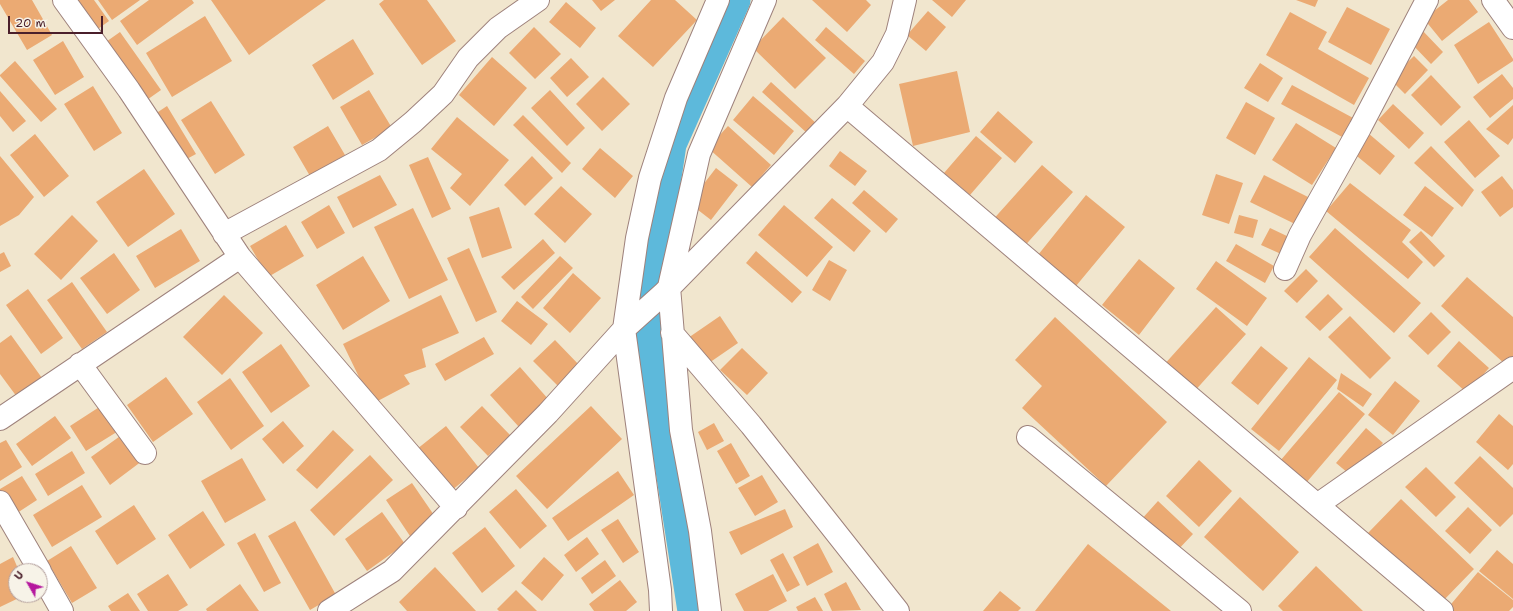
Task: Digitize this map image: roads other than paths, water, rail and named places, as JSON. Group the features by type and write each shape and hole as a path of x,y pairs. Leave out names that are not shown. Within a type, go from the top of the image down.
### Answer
{"street":[{"path":"64,0 128,90 240,256 456,508"},
{"path":"224,234 379,150 413,122 443,94 468,58 498,28 538,0"},
{"path":"710,611 700,531 681,430 672,333 666,290 699,154 765,0"},
{"path":"329,611 392,571 456,508 548,413 628,326 666,290 848,106 883,62 897,34 905,0"},
{"path":"1285,269 1300,235 1360,128 1427,0"},
{"path":"1493,0 1513,28"},
{"path":"661,611 660,590 628,326 637,238 650,178 676,98 717,1"},
{"path":"848,106 1442,611"},
{"path":"0,419 240,256"},
{"path":"672,333 751,425 898,611"},
{"path":"80,364 145,453"},
{"path":"1317,505 1513,368"},
{"path":"1028,437 1240,611"},
{"path":"0,502 35,563"},
{"path":"48,586 62,611"}],"waterway":[{"path":"694,611 646,304 670,144 734,0"}]}
